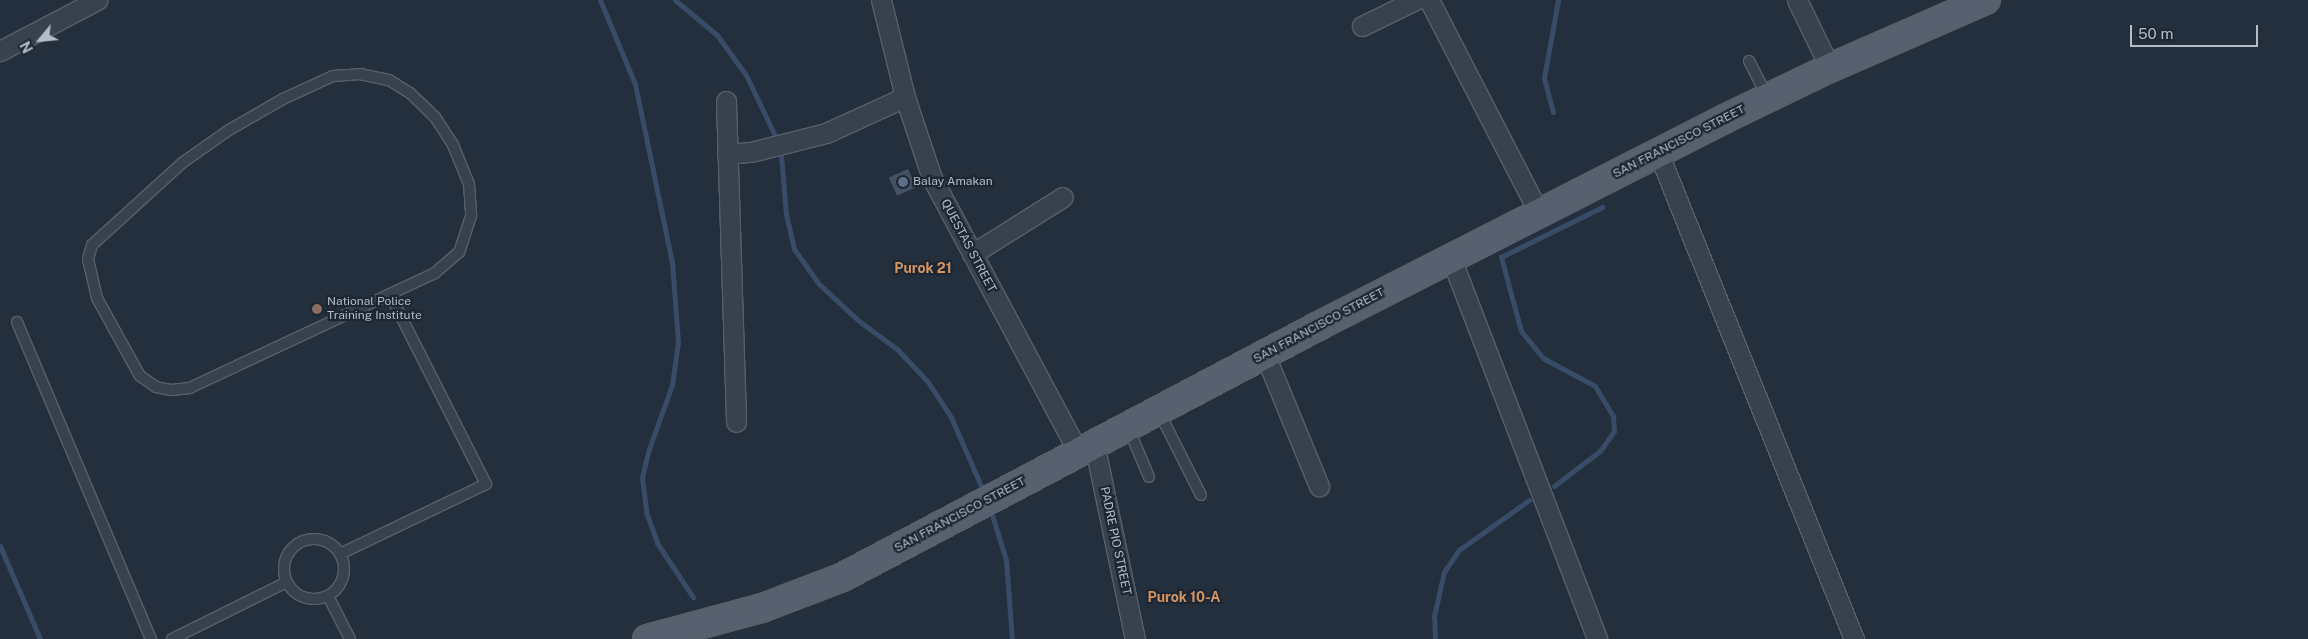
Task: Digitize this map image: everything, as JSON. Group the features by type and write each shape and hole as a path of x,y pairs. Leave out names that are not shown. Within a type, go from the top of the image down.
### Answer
{"main road":[{"name":"SAN FRANCISCO STREET","path":"647,639 809,592 1658,152 1830,68 1986,0"}],"street":[{"path":"0,52 97,0"},
{"name":"QUESTAS STREET","path":"881,0 904,97 932,178 972,254 1086,447"},
{"path":"1362,26 1415,0"},
{"path":"1429,0 1539,213"},
{"path":"1797,0 1830,68"},
{"path":"727,154 751,152 826,133 904,97"},
{"path":"726,101 736,422"},
{"path":"1658,152 1854,639"},
{"path":"972,254 1063,197"},
{"path":"1451,258 1597,639"},
{"path":"1265,355 1319,486"},
{"name":"PADRE PIO STREET","path":"1086,447 1135,639"}],"lane":[{"path":"1749,61 1768,98"},
{"path":"360,74 389,80 410,93 436,117 453,145 469,184 471,216 459,252 435,273 390,295 209,380 190,388 171,390 156,387 140,376 123,349 97,298 88,259 92,245 108,229 182,163 229,130 283,99 333,76 360,74"},
{"path":"340,554 486,484 390,295"},
{"path":"17,322 151,639"},
{"path":"1159,412 1201,495"},
{"path":"1128,426 1149,477"},
{"path":"305,540 325,541 340,554 344,563 341,582 328,596 305,598 287,582 284,572 287,557 296,545 305,540"},
{"path":"172,639 287,582"},
{"path":"328,596 350,639"}],"building":[{"path":"908,169 916,187 897,196 889,178"}],"waterway":[{"path":"600,0 635,84 672,262 678,342 672,385 649,449 642,477 646,512 657,543 693,597"},
{"path":"675,0 717,35 746,75 777,140"},
{"path":"1553,112 1544,78 1558,0"},
{"path":"781,155 786,214 794,249 819,284 859,321 897,349 928,382 951,417 981,486"},
{"path":"1554,486 1600,451 1614,431 1613,416 1595,386 1543,358 1521,331 1501,257 1602,207"},
{"path":"1435,639 1434,616 1444,572 1459,550 1529,500"},
{"path":"992,515 1006,560 1012,639"},
{"path":"0,546 40,639"}],"place":[{"name":"Balay Amakan","path":"903,182"},
{"name":"National Police Training Institute","path":"317,309"}],"district":[{"name":"Purok 21","path":"923,268"},
{"name":"Purok 10-A","path":"1184,597"}]}
